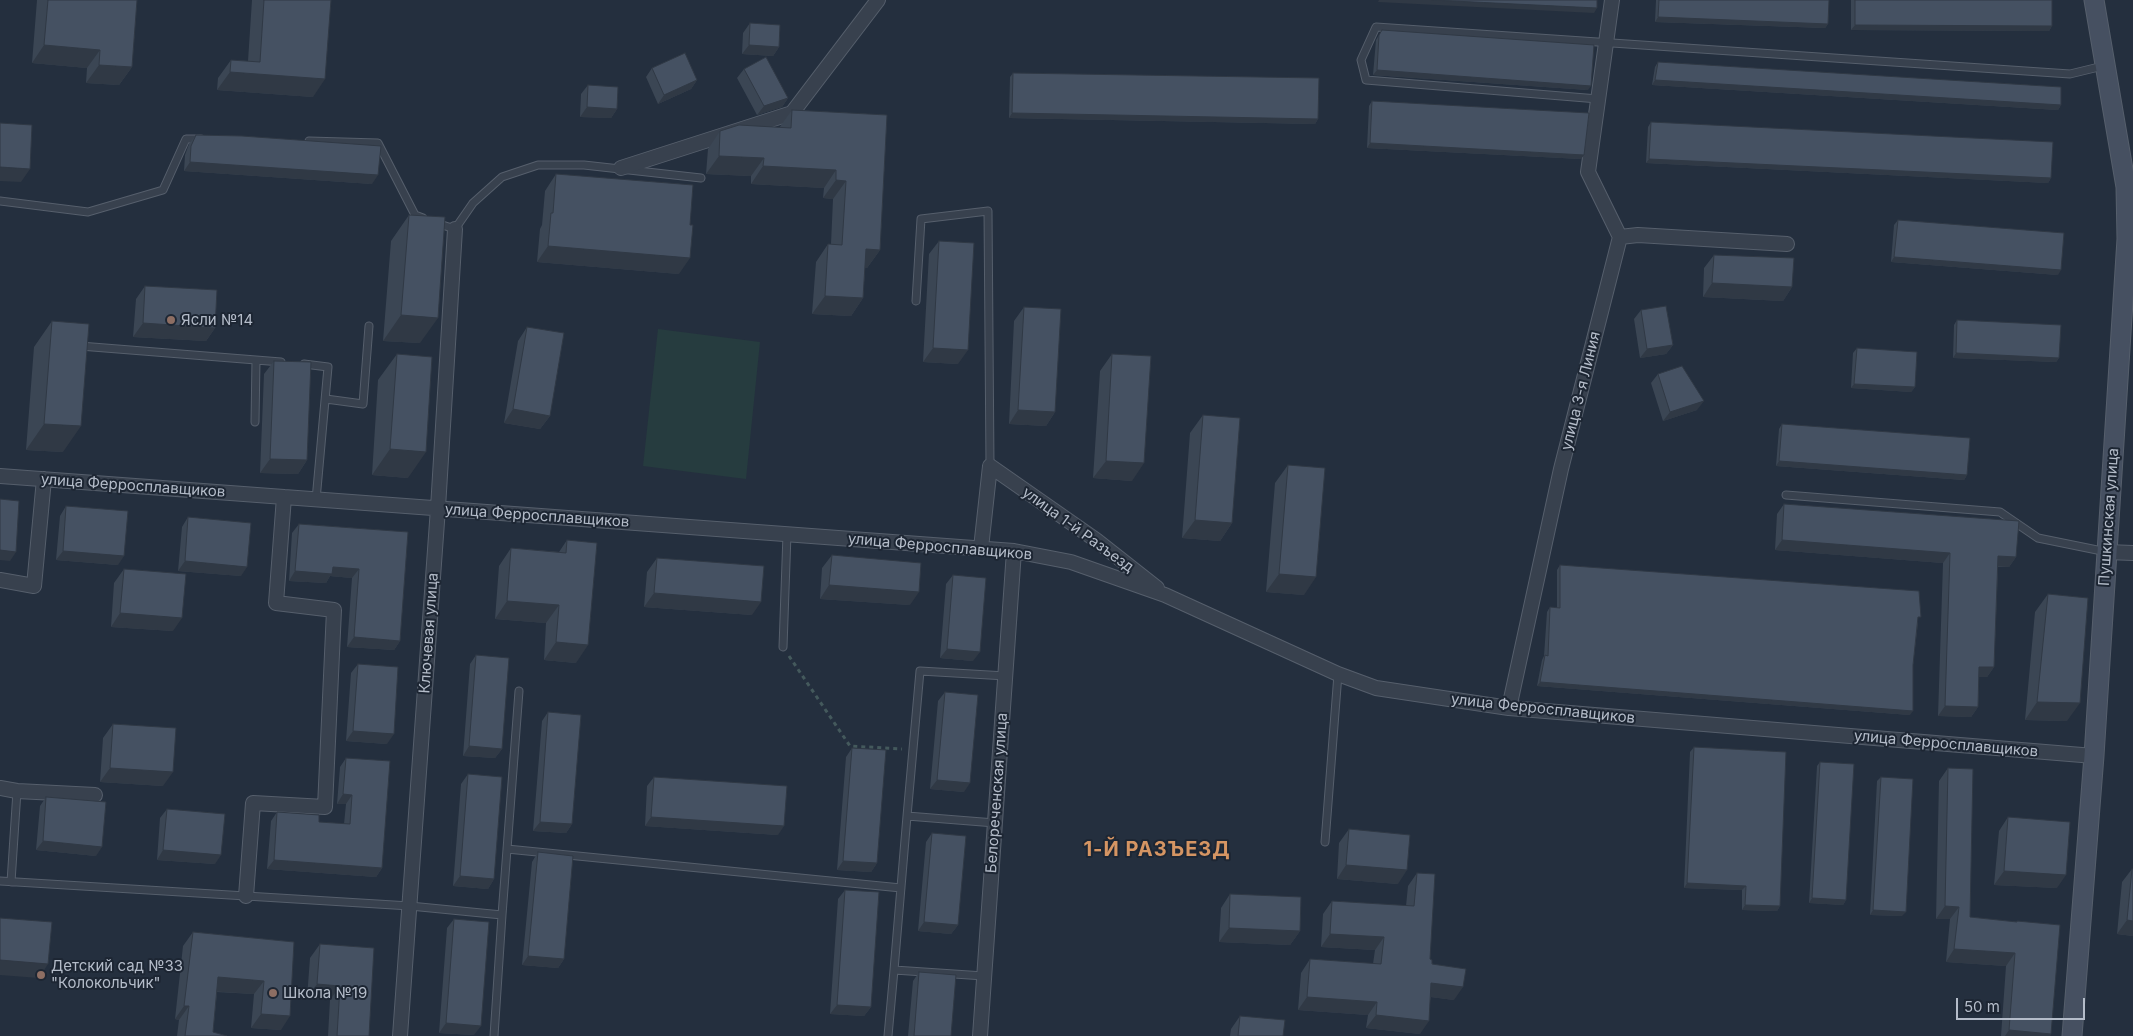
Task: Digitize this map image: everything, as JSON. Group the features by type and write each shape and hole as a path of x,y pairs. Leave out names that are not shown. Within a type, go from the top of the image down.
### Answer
{"street":[{"path":"621,168 792,112 878,0"},
{"path":"1612,0 1588,172 1620,237 1638,235 1787,244"},
{"name":"Пушкинская улица","path":"2072,1036 2094,756 2130,239 2130,188 2094,0"},
{"name":"Ключевая улица","path":"400,1036 438,508 455,229"},
{"name":"улица 3-я Линия","path":"1509,708 1561,468 1620,237"},
{"path":"981,548 990,466"},
{"name":"улица 1-й Разъезд","path":"990,466 1096,540 1165,595"},
{"name":"улица Ферросплавщиков","path":"0,476 1014,550 1070,562 1165,595 1338,674 1376,688 1509,708 2094,756"},
{"path":"0,580 34,586 44,479"},
{"path":"246,896 253,802 324,807 334,610 276,603 284,497"},
{"name":"Белореченская улица","path":"980,1036 1014,550"},
{"path":"2107,552 2133,553"},
{"path":"0,788 17,791 95,795"}],"lane":[{"path":"1598,99 1366,80 1361,60 1376,27 2070,74 2106,65"},
{"path":"0,201 88,212 97,210 163,190 186,139 206,139"},
{"path":"301,141 378,143 415,215 455,229 473,203 502,177 538,166 584,165 701,178"},
{"path":"916,301 921,220 988,211 990,466"},
{"path":"326,399 363,404 369,326"},
{"path":"79,355 80,345 328,367 316,500"},
{"path":"255,422 256,360"},
{"path":"1786,495 2000,512 2038,538 2107,552"},
{"path":"783,647 787,534"},
{"path":"888,1036 920,671 1006,676"},
{"path":"1325,842 1338,674"},
{"path":"494,1036 519,691"},
{"path":"12,882 17,791"},
{"path":"907,816 995,823"},
{"path":"507,849 901,888"},
{"path":"0,881 410,906 502,915"},
{"path":"894,970 984,976"}],"path":[{"path":"783,647 850,746 913,750"}],"green space":[{"path":"658,329 760,342 746,479 643,466"}],"building":[{"path":"48,0 137,0 132,67 99,65 100,50 44,45"},
{"path":"264,0 331,0 325,79 230,72 231,60 260,62"},
{"path":"1432,0 1597,0 1597,8"},
{"path":"1659,0 1829,0 1828,24 1658,17"},
{"path":"1855,0 2052,0 2052,26 1855,25"},
{"path":"750,23 780,25 779,47 749,45"},
{"path":"1382,30 1594,45 1591,86 1377,70 1379,35"},
{"path":"685,53 697,80 664,95 652,68"},
{"path":"766,57 788,98 764,106 744,69"},
{"path":"1658,62 2061,87 2061,105 1655,80"},
{"path":"1013,73 1319,78 1318,119 1012,113"},
{"path":"588,85 618,87 617,109 587,107"},
{"path":"1372,101 1589,113 1584,155 1370,143"},
{"path":"792,110 887,115 880,250 866,249 863,298 825,296 828,244 842,245 846,181 836,180 836,170 763,166 764,158 719,156 720,131 739,125 791,128"},
{"path":"1651,122 2053,142 2051,178 1649,159"},
{"path":"0,123 32,125 30,169 0,167"},
{"path":"196,135 242,136 381,146 378,175 190,162 191,146"},
{"path":"556,174 693,185 690,225 693,225 690,258 548,246"},
{"path":"409,215 445,217 438,318 401,315"},
{"path":"1898,220 2064,233 2061,270 1894,257"},
{"path":"939,241 974,243 968,350 933,348"},
{"path":"1714,255 1794,258 1792,287 1712,283"},
{"path":"145,286 217,290 215,328 143,323"},
{"path":"1666,306 1673,345 1647,349 1641,310"},
{"path":"1024,307 1061,309 1055,412 1018,410"},
{"path":"1957,320 2061,325 2059,358 1956,353"},
{"path":"52,321 89,324 81,426 44,424"},
{"path":"527,327 564,333 550,416 513,409"},
{"path":"1857,348 1917,352 1915,387 1854,384"},
{"path":"397,354 432,357 426,452 390,449"},
{"path":"1112,354 1151,356 1144,463 1106,461"},
{"path":"274,361 311,362 307,460 270,459"},
{"path":"1682,366 1704,401 1670,412 1658,374"},
{"path":"1203,415 1240,418 1232,523 1195,520"},
{"path":"1782,424 1970,438 1967,475 1779,461"},
{"path":"1288,465 1325,468 1316,577 1279,574"},
{"path":"0,499 19,501 16,552 0,550"},
{"path":"1784,504 2019,521 2016,557 1998,556 1994,667 1979,667 1978,707 1945,706 1950,553 1782,540"},
{"path":"66,506 128,511 124,556 63,551"},
{"path":"188,517 251,523 247,567 185,561"},
{"path":"299,524 408,532 400,641 354,637 359,569 333,567 332,574 295,571"},
{"path":"567,540 597,543 588,645 556,642 559,605 507,601 511,548 566,553"},
{"path":"832,555 921,563 919,592 829,585"},
{"path":"657,558 764,566 761,602 654,593"},
{"path":"1560,565 1919,591 1921,617 1918,617 1913,665 1913,711 1540,682 1545,655 1548,656 1550,607 1560,608"},
{"path":"124,569 186,574 182,618 120,613"},
{"path":"953,575 986,578 980,652 947,649"},
{"path":"2048,594 2088,598 2080,703 2037,702"},
{"path":"476,655 509,658 502,749 469,746"},
{"path":"358,664 398,667 394,734 353,731"},
{"path":"945,692 978,695 970,783 937,780"},
{"path":"548,712 581,715 572,824 540,822"},
{"path":"113,724 176,728 173,772 110,768"},
{"path":"1694,747 1786,752 1780,906 1745,905 1746,886 1687,883"},
{"path":"852,748 886,750 877,863 843,861"},
{"path":"346,758 390,761 382,868 274,860 277,812 319,815 319,822 350,824 352,795 343,794"},
{"path":"1820,762 1854,764 1846,900 1812,898"},
{"path":"1948,768 1973,769 1970,917 2060,925 2051,1034 2009,1030 2015,953 1954,949 1959,907 1945,906"},
{"path":"468,774 502,777 494,879 460,876"},
{"path":"654,777 787,786 784,826 651,817"},
{"path":"1881,777 1913,779 1906,912 1873,910"},
{"path":"46,797 106,802 102,847 43,841"},
{"path":"167,809 225,814 221,855 163,850"},
{"path":"2008,817 2070,822 2066,875 2004,871"},
{"path":"1349,829 1410,835 1407,870 1346,865"},
{"path":"932,833 966,836 958,925 924,922"},
{"path":"538,852 573,856 564,959 528,956"},
{"path":"2133,869 2133,921 2127,920"},
{"path":"1417,873 1435,874 1430,959 1432,964 1466,969 1463,987 1431,983 1429,1021 1376,1015 1377,1002 1307,997 1310,959 1381,964 1384,937 1330,934 1332,901 1414,906"},
{"path":"845,890 879,892 871,1007 837,1005"},
{"path":"1230,894 1301,897 1300,931 1229,928"},
{"path":"0,918 52,922 48,964 0,960"},
{"path":"454,919 489,922 481,1026 446,1023"},
{"path":"193,932 294,942 290,1016 261,1014 264,981 218,977 213,1032 227,1036 185,1036 189,1006 184,1006"},
{"path":"320,944 374,948 369,1036 337,1036 340,986 317,984"},
{"path":"919,972 956,975 951,1036 914,1036"},
{"path":"1240,1016 1285,1020 1283,1036 1238,1036"}],"place":[{"name":"Ясли №14","path":"171,320"},
{"name":"Детский сад №33 \"Колокольчик\"","path":"41,975"},
{"name":"Школа №19","path":"273,993"}],"district":[{"name":"1-Й РАЗЪЕЗД","path":"1157,850"}]}
